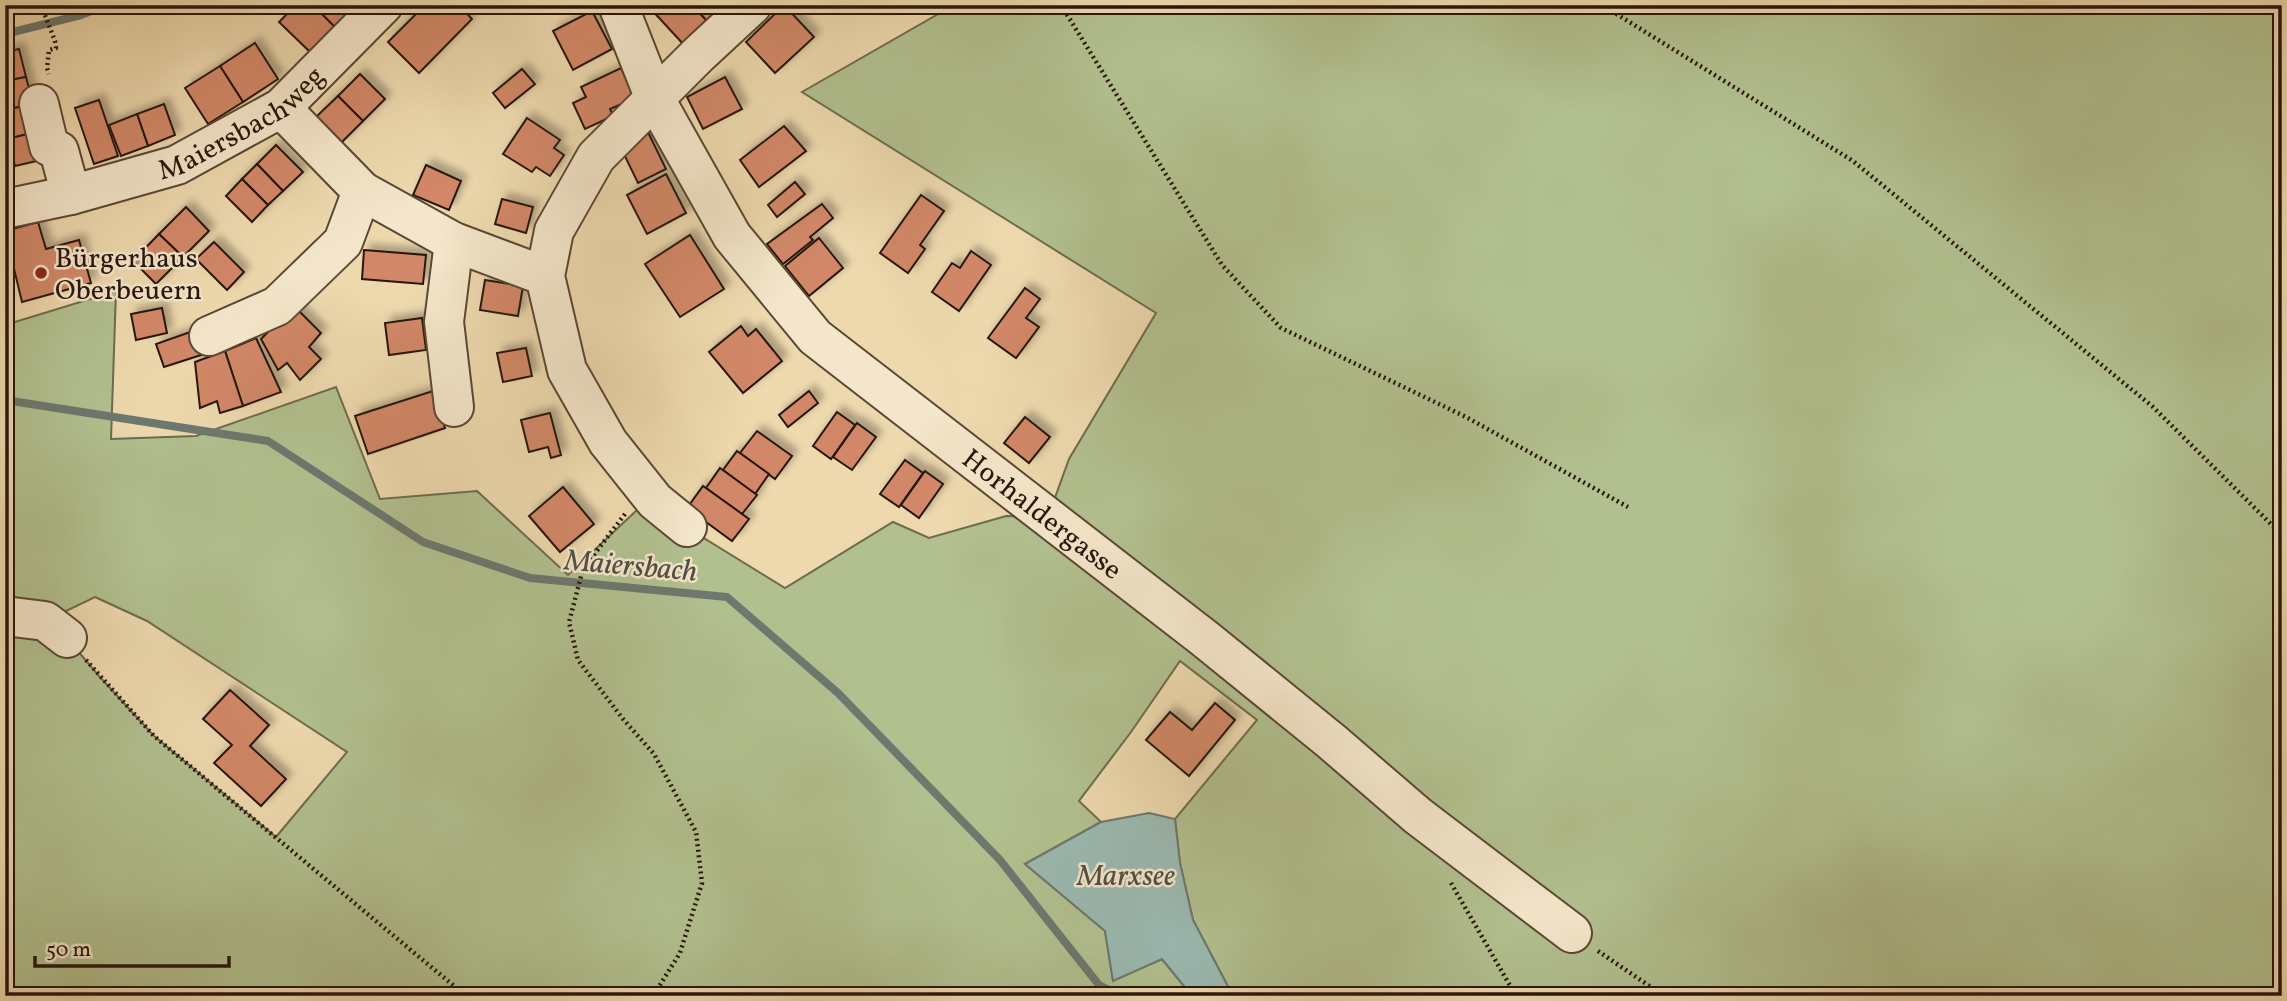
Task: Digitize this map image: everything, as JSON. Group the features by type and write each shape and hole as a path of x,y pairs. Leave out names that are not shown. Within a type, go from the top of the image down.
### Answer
{"street":[{"name":"Maiersbachweg","path":"5,209 71,195 177,165 281,108 383,5"},
{"name":"Horhaldergasse","path":"618,5 655,99 732,236 815,337 1204,638 1332,741 1418,816 1572,933"},
{"path":"687,527 655,501 608,442 566,370 545,276 554,231 596,157 752,5"},
{"path":"39,104 49,146 59,151 71,195"},
{"path":"281,108 362,191 454,242 545,276"},
{"path":"209,336 276,306 343,242 362,191"},
{"path":"454,242 444,323 454,407"},
{"path":"5,616 45,621 67,638"}],"path":[{"path":"1061,5 1222,265 1281,328 1466,417 1628,507"},
{"path":"1602,5 1853,161 2153,407 2282,535"},
{"path":"42,6 55,41"},
{"path":"632,504 583,569 569,622 578,660 623,719 654,754 696,832 702,883 680,953 653,996"},
{"path":"67,638 154,736 466,996"},
{"path":"1448,876 1516,996"},
{"path":"1572,933 1664,996"}],"green space":[{"path":"954,5 2282,5 2282,996 1233,996 1193,920 1180,863 1175,819 1257,720 1180,661 1079,801 1101,822 1025,864 1105,931 1113,980 1162,959 1192,996 5,996 5,325 116,291 111,439 196,436 336,387 380,499 477,491 568,575 638,509 684,526 785,588 893,522 929,538 1006,516 1048,517 1069,459 1156,313 802,92","holes":["95,597 147,621 347,752 276,837 154,736 67,638 45,621"]}],"water":[{"name":"Marxsee","path":"1149,813 1175,819 1180,863 1193,920 1233,996 1192,996 1162,959 1113,981 1105,931 1025,864 1101,822"}],"building":[{"path":"296,5 313,5 335,27 310,52 279,22"},
{"path":"313,5 356,5 335,27"},
{"path":"425,5 459,5 472,19 419,73 388,42"},
{"path":"692,5 709,23 685,46 649,7"},
{"path":"692,5 728,5 709,23"},
{"path":"784,5 814,37 775,73 746,42"},
{"path":"592,11 612,49 573,70 553,31"},
{"path":"255,43 278,79 243,102 220,66"},
{"path":"19,49 26,77 5,81 5,52"},
{"path":"220,66 243,102 208,124 185,88"},
{"path":"621,68 635,98 610,109 613,116 585,129 573,103 586,97 581,87"},
{"path":"522,69 535,84 505,108 493,93"},
{"path":"360,74 385,99 363,121 338,96"},
{"path":"26,77 33,104 5,110 5,81"},
{"path":"725,77 742,109 703,129 687,97"},
{"path":"338,96 363,121 341,143 316,117"},
{"path":"99,100 118,156 94,164 75,108"},
{"path":"33,104 39,131 8,139 5,110"},
{"path":"164,104 175,135 148,146 137,114"},
{"path":"137,114 148,146 121,156 109,125"},
{"path":"527,118 560,140 554,148 564,155 550,176 536,167 532,172 503,154"},
{"path":"645,126 666,169 638,183 617,140"},
{"path":"784,126 806,151 759,187 740,160"},
{"path":"39,131 45,159 15,166 8,139"},
{"path":"276,145 303,172 283,191 257,164"},
{"path":"257,164 283,191 268,205 242,179"},
{"path":"426,165 461,181 449,210 413,195"},
{"path":"666,174 686,213 647,234 627,195"},
{"path":"242,179 268,205 252,222 226,196"},
{"path":"795,182 805,194 777,217 768,205"},
{"path":"921,195 944,211 920,245 925,249 908,273 880,253"},
{"path":"502,199 533,207 526,233 495,224"},
{"path":"822,204 833,218 810,237 813,240 783,264 767,244"},
{"path":"186,207 209,231 183,257 159,234"},
{"path":"38,222 46,249 79,240 91,283 22,302 5,231"},
{"path":"159,234 183,257 156,284 133,261"},
{"path":"690,235 724,289 680,317 645,264"},
{"path":"819,238 843,268 809,296 785,266"},
{"path":"214,242 244,272 227,290 196,259"},
{"path":"5,243 15,276 5,278"},
{"path":"364,250 426,255 423,284 362,279"},
{"path":"971,251 991,265 959,311 932,292 952,263 960,268"},
{"path":"485,280 523,286 518,316 480,310"},
{"path":"1025,288 1040,299 1026,318 1039,327 1016,358 988,338"},
{"path":"294,306 321,333 309,347 321,359 300,380 287,363 278,370 261,339"},
{"path":"162,308 167,333 136,340 131,314"},
{"path":"422,318 426,350 389,355 385,323"},
{"path":"741,326 748,336 756,329 782,361 743,393 709,352"},
{"path":"193,331 201,355 164,367 156,344"},
{"path":"256,338 281,392 243,406 225,351"},
{"path":"526,348 532,376 503,382 497,353"},
{"path":"225,351 243,406 220,413 217,401 200,408 195,362"},
{"path":"433,391 445,428 368,454 355,416"},
{"path":"809,391 818,403 788,427 779,415"},
{"path":"837,412 855,425 831,459 813,446"},
{"path":"550,413 561,455 551,458 548,447 529,452 521,420"},
{"path":"1025,417 1050,437 1029,463 1004,443"},
{"path":"857,423 876,437 852,470 833,457"},
{"path":"757,431 792,456 775,479 740,453"},
{"path":"737,451 769,474 755,494 723,470"},
{"path":"905,460 923,473 899,507 880,494"},
{"path":"720,468 757,495 742,514 706,488"},
{"path":"925,471 943,484 919,518 901,505"},
{"path":"703,486 749,519 732,541 687,508"},
{"path":"563,487 594,524 560,552 529,516"},
{"path":"230,690 269,725 250,746 286,779 261,806 214,763 232,745 203,719"},
{"path":"1215,703 1235,720 1189,776 1146,740 1170,712 1192,730"}],"waterway":[{"path":"5,34 81,15 107,5"},
{"name":"Maiersbach","path":"5,400 268,441 423,542 530,578 727,597 838,693 1000,860 1099,985 1121,996"}],"place":[{"name":"Bürgerhaus Oberbeuern","path":"41,273"}]}
